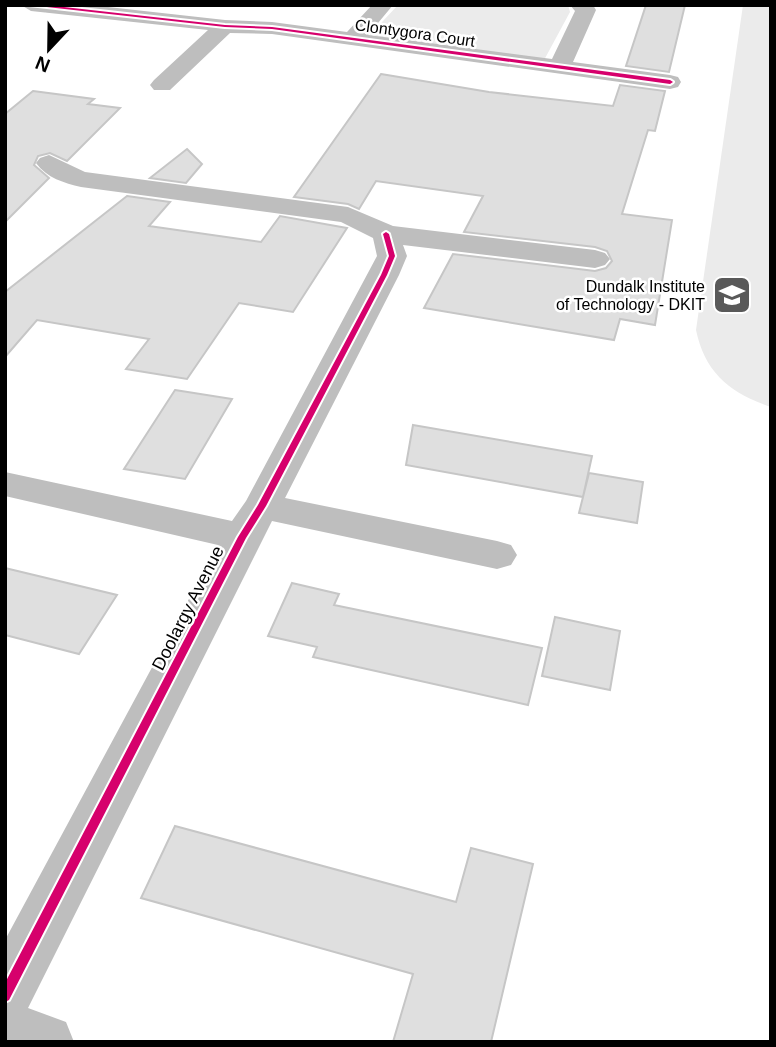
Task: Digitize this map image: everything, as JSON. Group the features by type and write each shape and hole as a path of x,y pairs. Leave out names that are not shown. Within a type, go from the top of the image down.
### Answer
{"street":[{"name":"Clontygora Court","path":"31,5 225,26 272,27 670,82"},
{"name":"Clontygora Court","path":"353,38 383,5"},
{"path":"559,68 586,10 580,5"},
{"path":"162,85 225,26"},
{"path":"49,163 58,171 82,179 348,215 386,234 595,259"},
{"name":"Doolargy Avenue","path":"5,996 252,521 384,275 392,256 386,234"},
{"name":"Doolargy Avenue","path":"5,484 497,555"},
{"path":"5,1028 46,1042"}],"shaded area":[{"path":"398,5 568,5 570,12 543,62 367,38"},
{"name":"Dundalk Institute of Technology - DKIT","path":"743,5 771,5 771,407 732,388 713,370 700,345 696,330"}],"building":[{"path":"646,5 685,5 669,72 626,66"},
{"path":"381,74 489,92 613,106 620,85 665,91 655,131 648,130 622,214 672,220 655,325 620,319 614,340 424,308 453,254 595,271 606,268 612,261 607,251 595,247 464,232 483,196 376,181 359,209 348,204 294,197"},
{"path":"33,91 94,99 88,104 120,108 67,161 50,153 38,156 34,165 49,178 5,222 5,114"},
{"path":"187,149 202,164 186,183 150,178"},
{"path":"127,196 170,202 149,226 261,242 280,216 347,228 293,312 239,303 187,379 126,369 149,339 37,320 5,357 5,292"},
{"path":"175,390 232,399 185,479 124,469"},
{"path":"413,425 592,456 583,497 406,465"},
{"path":"589,473 643,482 637,523 579,513"},
{"path":"5,568 117,595 79,654 5,635"},
{"path":"292,583 339,594 334,605 542,648 528,705 313,657 317,647 268,636"},
{"path":"555,617 620,631 610,690 542,676"},
{"path":"175,826 456,902 471,848 533,864 491,1042 393,1042 413,974 141,898"}],"cycle path":[{"path":"31,5 225,26 272,28 670,82"},
{"path":"5,996 242,537 262,506 384,275 392,256 386,234"}],"place":[{"name":"Dundalk Institute of Technology - DKIT","path":"732,295"}]}
